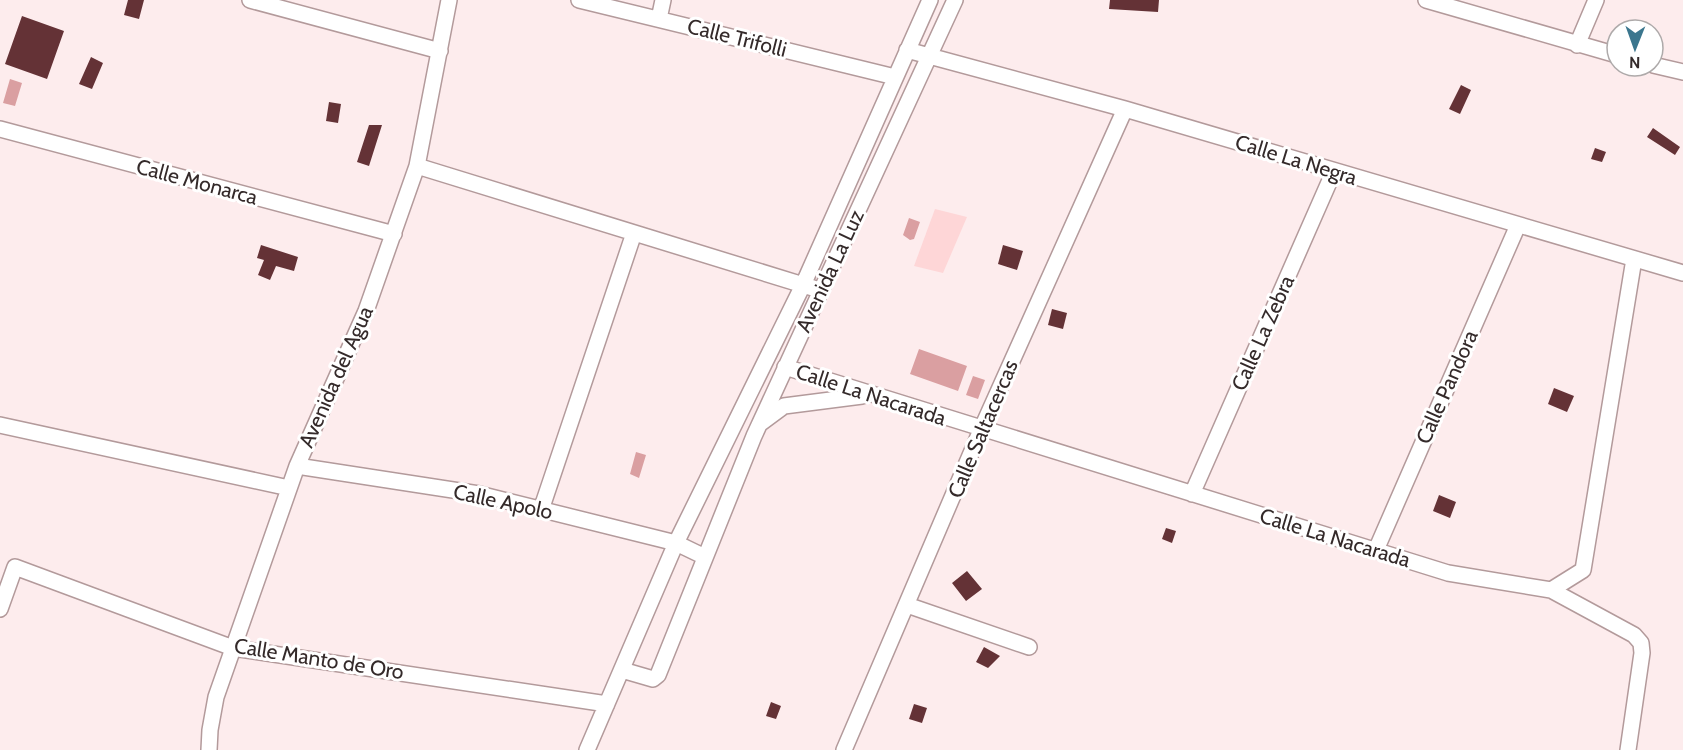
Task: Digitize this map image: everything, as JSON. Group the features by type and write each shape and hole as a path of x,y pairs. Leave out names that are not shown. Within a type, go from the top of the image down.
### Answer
{"street":[{"path":"250,0 440,51"},
{"name":"Avenida del Agua","path":"209,750 212,713 289,488 366,311 417,166 449,0"},
{"name":"Calle Trifolli","path":"579,0 895,77"},
{"path":"658,19 663,0"},
{"name":"Avenida La Luz","path":"587,750 676,543 803,285 930,0"},
{"name":"Avenida La Luz","path":"622,670 654,679 658,675 756,431 955,0"},
{"path":"1426,0 1605,52"},
{"path":"1577,45 1596,0"},
{"name":"Calle La Negra","path":"907,50 1125,109 1683,273"},
{"path":"1665,68 1683,72"},
{"name":"Calle Saltacercas","path":"844,750 981,430 1125,109"},
{"name":"Calle Monarca","path":"0,129 393,234"},
{"path":"417,166 821,290"},
{"name":"Calle La Zebra","path":"1192,494 1334,171"},
{"name":"Calle Pandora","path":"1376,550 1518,225"},
{"path":"541,510 634,233"},
{"path":"1551,590 1583,570 1634,259"},
{"name":"Calle La Nacarada","path":"785,368 1448,573 1551,590 1634,634 1641,643 1642,653 1628,750"},
{"path":"722,450 756,431 784,406 825,399 871,395"},
{"path":"0,425 289,488"},
{"name":"Calle Apolo","path":"297,466 479,494 676,543 705,557"},
{"name":"Calle Manto de Oro","path":"0,609 15,567 233,648 607,704"},
{"path":"907,605 1029,647"}],"shaded area":[{"path":"10,79 22,83 15,106 3,103"},
{"path":"935,209 967,217 943,273 914,266"},
{"path":"909,218 920,222 914,239 910,240 903,235"},
{"path":"919,349 967,366 958,391 910,374"},
{"path":"973,376 985,380 978,399 966,395"},
{"path":"636,452 646,455 639,478 630,474"}],"building":[{"path":"128,0 144,0 139,19 124,15"},
{"path":"1110,0 1159,0 1158,12 1109,9"},
{"path":"22,16 64,31 47,79 5,64"},
{"path":"91,57 103,63 92,89 79,84"},
{"path":"1461,85 1471,90 1460,114 1449,109"},
{"path":"329,102 341,104 338,123 326,121"},
{"path":"369,125 382,125 369,166 357,162"},
{"path":"1653,128 1680,147 1675,155 1647,137"},
{"path":"1595,148 1606,152 1602,162 1591,159"},
{"path":"261,245 298,257 294,271 276,266 270,280 258,275 264,260 257,258"},
{"path":"1003,245 1023,251 1017,270 998,264"},
{"path":"1052,309 1067,313 1063,329 1048,325"},
{"path":"1554,388 1574,396 1567,412 1548,404"},
{"path":"1439,495 1456,502 1450,518 1433,511"},
{"path":"1166,528 1176,531 1172,543 1162,539"},
{"path":"967,571 982,589 966,601 952,583"},
{"path":"984,647 1000,656 988,668 976,662"},
{"path":"771,702 781,706 776,719 766,716"},
{"path":"914,704 927,708 922,723 909,719"}]}
